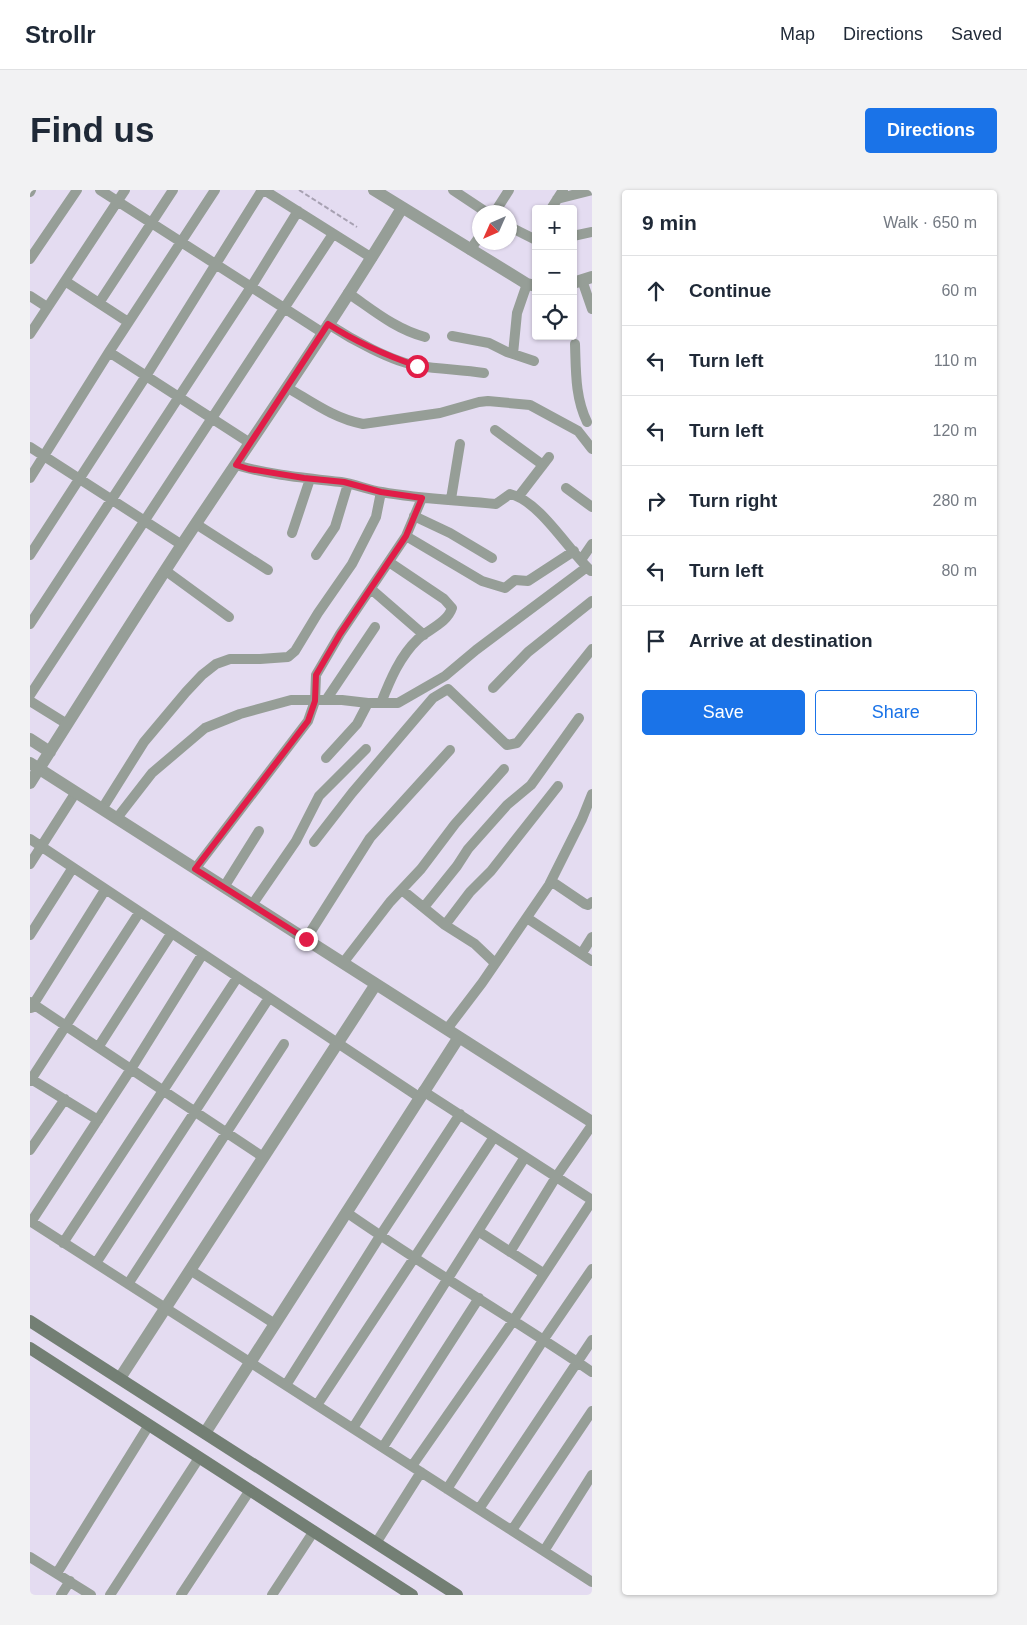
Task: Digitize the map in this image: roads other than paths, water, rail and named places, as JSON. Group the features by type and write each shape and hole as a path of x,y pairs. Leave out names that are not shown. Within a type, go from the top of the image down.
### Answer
{"main road":[{"path":"30,1321 457,1595"},
{"path":"30,1348 412,1595"}],"street":[{"path":"30,259 77,190"},
{"path":"100,190 283,308 325,328 417,366 484,372"},
{"path":"30,334 125,190"},
{"path":"98,303 172,190"},
{"path":"30,478 128,322 215,190"},
{"path":"30,555 263,190 372,258"},
{"path":"374,190 470,250 531,285 517,313 513,354"},
{"path":"453,190 476,205"},
{"path":"553,205 563,190"},
{"path":"557,199 592,190"},
{"path":"499,205 507,191"},
{"path":"30,783 34,766 50,752 182,545 288,388 402,208"},
{"path":"30,624 298,211"},
{"path":"517,230 532,236"},
{"path":"577,235 592,232"},
{"path":"30,695 333,234"},
{"path":"582,280 592,309"},
{"path":"65,281 128,322"},
{"path":"348,293 402,329 424,337"},
{"path":"30,296 47,307"},
{"path":"452,336 489,343 534,361"},
{"path":"572,428 590,421 580,407 575,344"},
{"path":"109,352 250,443"},
{"path":"288,388 336,416 363,424 440,413 478,402 488,401 530,405 572,428 585,439 592,449"},
{"path":"495,430 546,461 520,496"},
{"path":"451,499 460,444"},
{"path":"30,447 182,545"},
{"path":"236,465 249,469 348,484 381,492 422,498 496,504 510,494 520,496 552,526 587,566"},
{"path":"292,533 310,479"},
{"path":"316,555 335,527 348,484"},
{"path":"566,488 592,508"},
{"path":"102,809 144,742 202,675 216,664 230,658 260,659 288,657 295,650 352,564 376,517 381,492"},
{"path":"320,700 316,675 340,634 406,536 422,498"},
{"path":"414,516 450,533 492,558"},
{"path":"196,524 268,570"},
{"path":"406,536 482,581 505,588 515,580 528,580 574,551"},
{"path":"117,818 152,773 205,728 240,714 291,700 398,703 445,676 483,644 587,566 592,544"},
{"path":"381,702 392,675 418,639 450,615 452,608 444,598 389,562"},
{"path":"166,571 229,617"},
{"path":"371,589 424,635"},
{"path":"493,688 528,652 592,601"},
{"path":"195,869 308,721 320,700 375,627"},
{"path":"314,842 352,793 433,698 448,689 507,745 516,743 592,648"},
{"path":"30,701 67,724"},
{"path":"326,758 357,724 368,703"},
{"path":"424,907 457,866 468,849 507,805 531,785 579,718"},
{"path":"30,739 50,752"},
{"path":"252,905 296,841 318,796 366,749"},
{"path":"306,939 370,838 450,750"},
{"path":"34,766 592,1123 510,1252"},
{"path":"344,963 421,869 455,824 504,769"},
{"path":"445,925 470,892 491,871 558,786"},
{"path":"30,864 76,792"},
{"path":"447,1029 527,918 551,881 582,819 592,794"},
{"path":"224,887 259,831"},
{"path":"30,839 72,869 336,1043 421,1094 460,1114 592,1200 417,1469 376,1543"},
{"path":"30,935 72,869"},
{"path":"551,881 585,904 588,905 592,902"},
{"path":"105,890 31,1005 99,1046 263,1157"},
{"path":"402,890 445,925 475,944 495,963"},
{"path":"98,1120 31,1080 139,913"},
{"path":"527,918 592,961"},
{"path":"99,1046 170,934"},
{"path":"582,954 592,937"},
{"path":"202,955 131,1069 31,1222 592,1582"},
{"path":"63,1242 238,978"},
{"path":"120,1378 376,984"},
{"path":"96,1263 269,998"},
{"path":"205,1433 459,1037"},
{"path":"128,1284 284,1044"},
{"path":"30,1150 65,1099"},
{"path":"286,1385 460,1114"},
{"path":"317,1405 494,1136"},
{"path":"353,1428 525,1157"},
{"path":"346,1212 380,1236 544,1339 592,1372"},
{"path":"478,1231 543,1273"},
{"path":"447,1488 592,1269"},
{"path":"190,1270 274,1324"},
{"path":"383,1447 479,1298"},
{"path":"479,1509 592,1340"},
{"path":"512,1530 592,1410"},
{"path":"57,1573 149,1425"},
{"path":"110,1595 200,1458"},
{"path":"544,1551 592,1475"},
{"path":"182,1595 250,1490"},
{"path":"272,1595 314,1531"},
{"path":"30,1556 91,1595"},
{"path":"61,1595 70,1582"}]}
